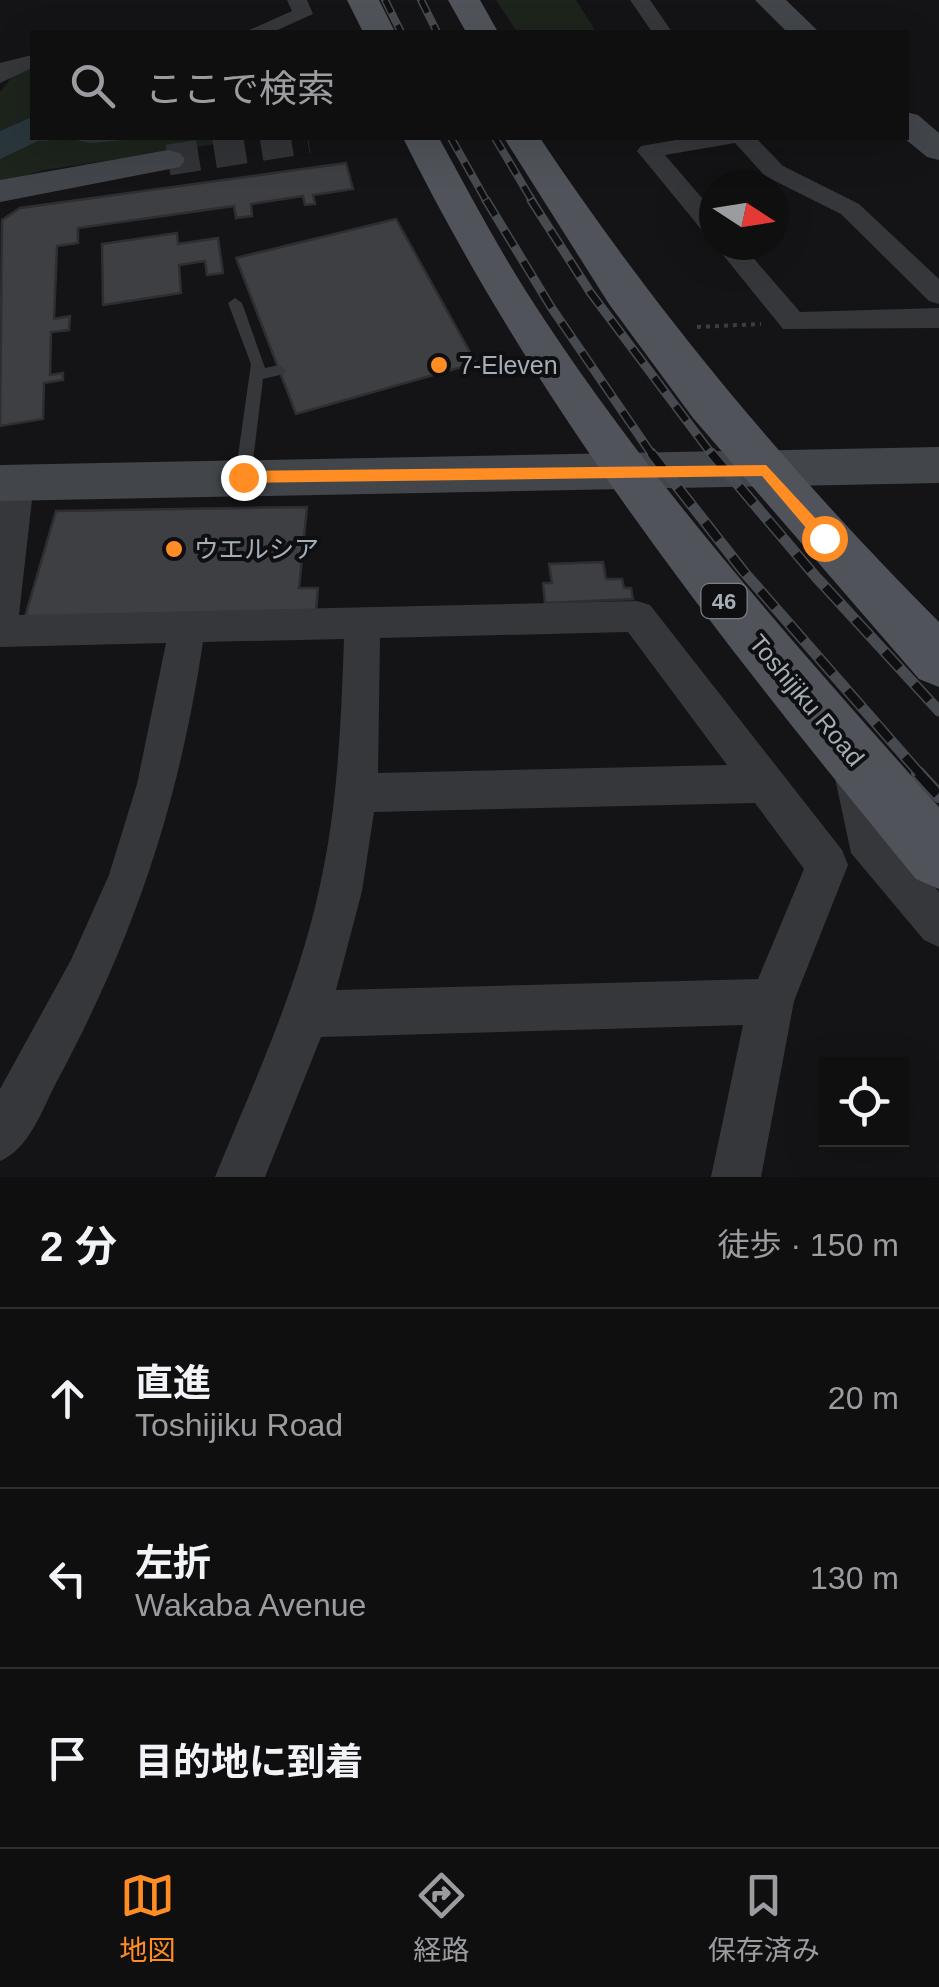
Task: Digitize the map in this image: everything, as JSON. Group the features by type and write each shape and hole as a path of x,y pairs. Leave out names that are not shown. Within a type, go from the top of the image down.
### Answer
{"main road":[{"path":"340,0 354,30"},
{"path":"362,0 378,30"},
{"path":"442,0 458,30"},
{"path":"464,0 481,30"},
{"name":"46","path":"408,140 474,246"},
{"name":"Toshijiku Road","path":"422,140 474,246 545,360 624,470 689,558 939,856"},
{"path":"523,140 641,318 766,470 939,661"}],"street":[{"path":"259,30 303,14 297,0"},
{"path":"640,0 661,30"},
{"path":"768,0 802,30"},
{"path":"2,70 30,62"},
{"path":"909,125 939,150"},
{"path":"699,210 649,151 715,140"},
{"path":"745,140 774,170 850,209 939,295"},
{"path":"0,191 168,160"},
{"path":"741,260 794,322 939,318"},
{"path":"0,623 9,482 939,465"},
{"path":"0,632 636,616 827,865 771,1001 736,1177"},
{"path":"240,1177 306,1014 331,924 356,794 362,624"},
{"path":"0,1136 89,973 130,876 172,720 188,628"},
{"path":"849,751 866,838 939,925"},
{"path":"356,794 766,783"},
{"path":"306,1014 771,1001"}],"lane":[{"path":"243,477 258,364 237,310 257,313"},
{"path":"256,376 279,370"}],"path":[{"path":"691,327 794,322"}],"shaded area":[{"path":"496,0 576,0 595,30 516,30"},
{"path":"30,66 30,140 242,140 45,170 0,182 0,92 18,69"},
{"path":"30,118 30,140 54,140 38,141 0,159 0,131"},
{"path":"75,140 125,140 91,143"}],"building":[{"path":"346,163 353,189 313,195 315,204 305,205 303,196 251,204 252,216 236,218 234,206 78,228 78,243 57,246 54,319 70,316 69,330 51,332 50,375 63,373 63,380 44,383 43,419 0,426 2,220 20,208"},
{"path":"396,219 476,363 296,414 236,258"},
{"path":"177,233 178,244 218,238 223,273 207,275 205,261 179,265 181,293 103,305 102,244"},
{"name":"ウエルシア","path":"307,507 299,588 318,588 316,611 25,617 56,511"},
{"path":"603,562 606,579 622,579 624,588 631,588 633,599 545,603 543,583 552,583 549,564"}],"tunnel":[{"path":"168,160 295,140"}],"railway":[{"path":"385,0 400,30"},
{"path":"421,0 436,30"},
{"path":"452,140 487,202"},
{"path":"496,140 533,202"},
{"path":"486,200 551,307 653,456"},
{"path":"531,200 590,292 713,456"},
{"path":"651,453 744,572 921,775"},
{"path":"711,453 816,577 939,711"},
{"path":"918,773 939,796"}],"place":[{"name":"7-Eleven","path":"439,365"},
{"name":"ウエルシア","path":"174,549"}],"route":[{"path":"243,477 766,470 824,538"}]}
